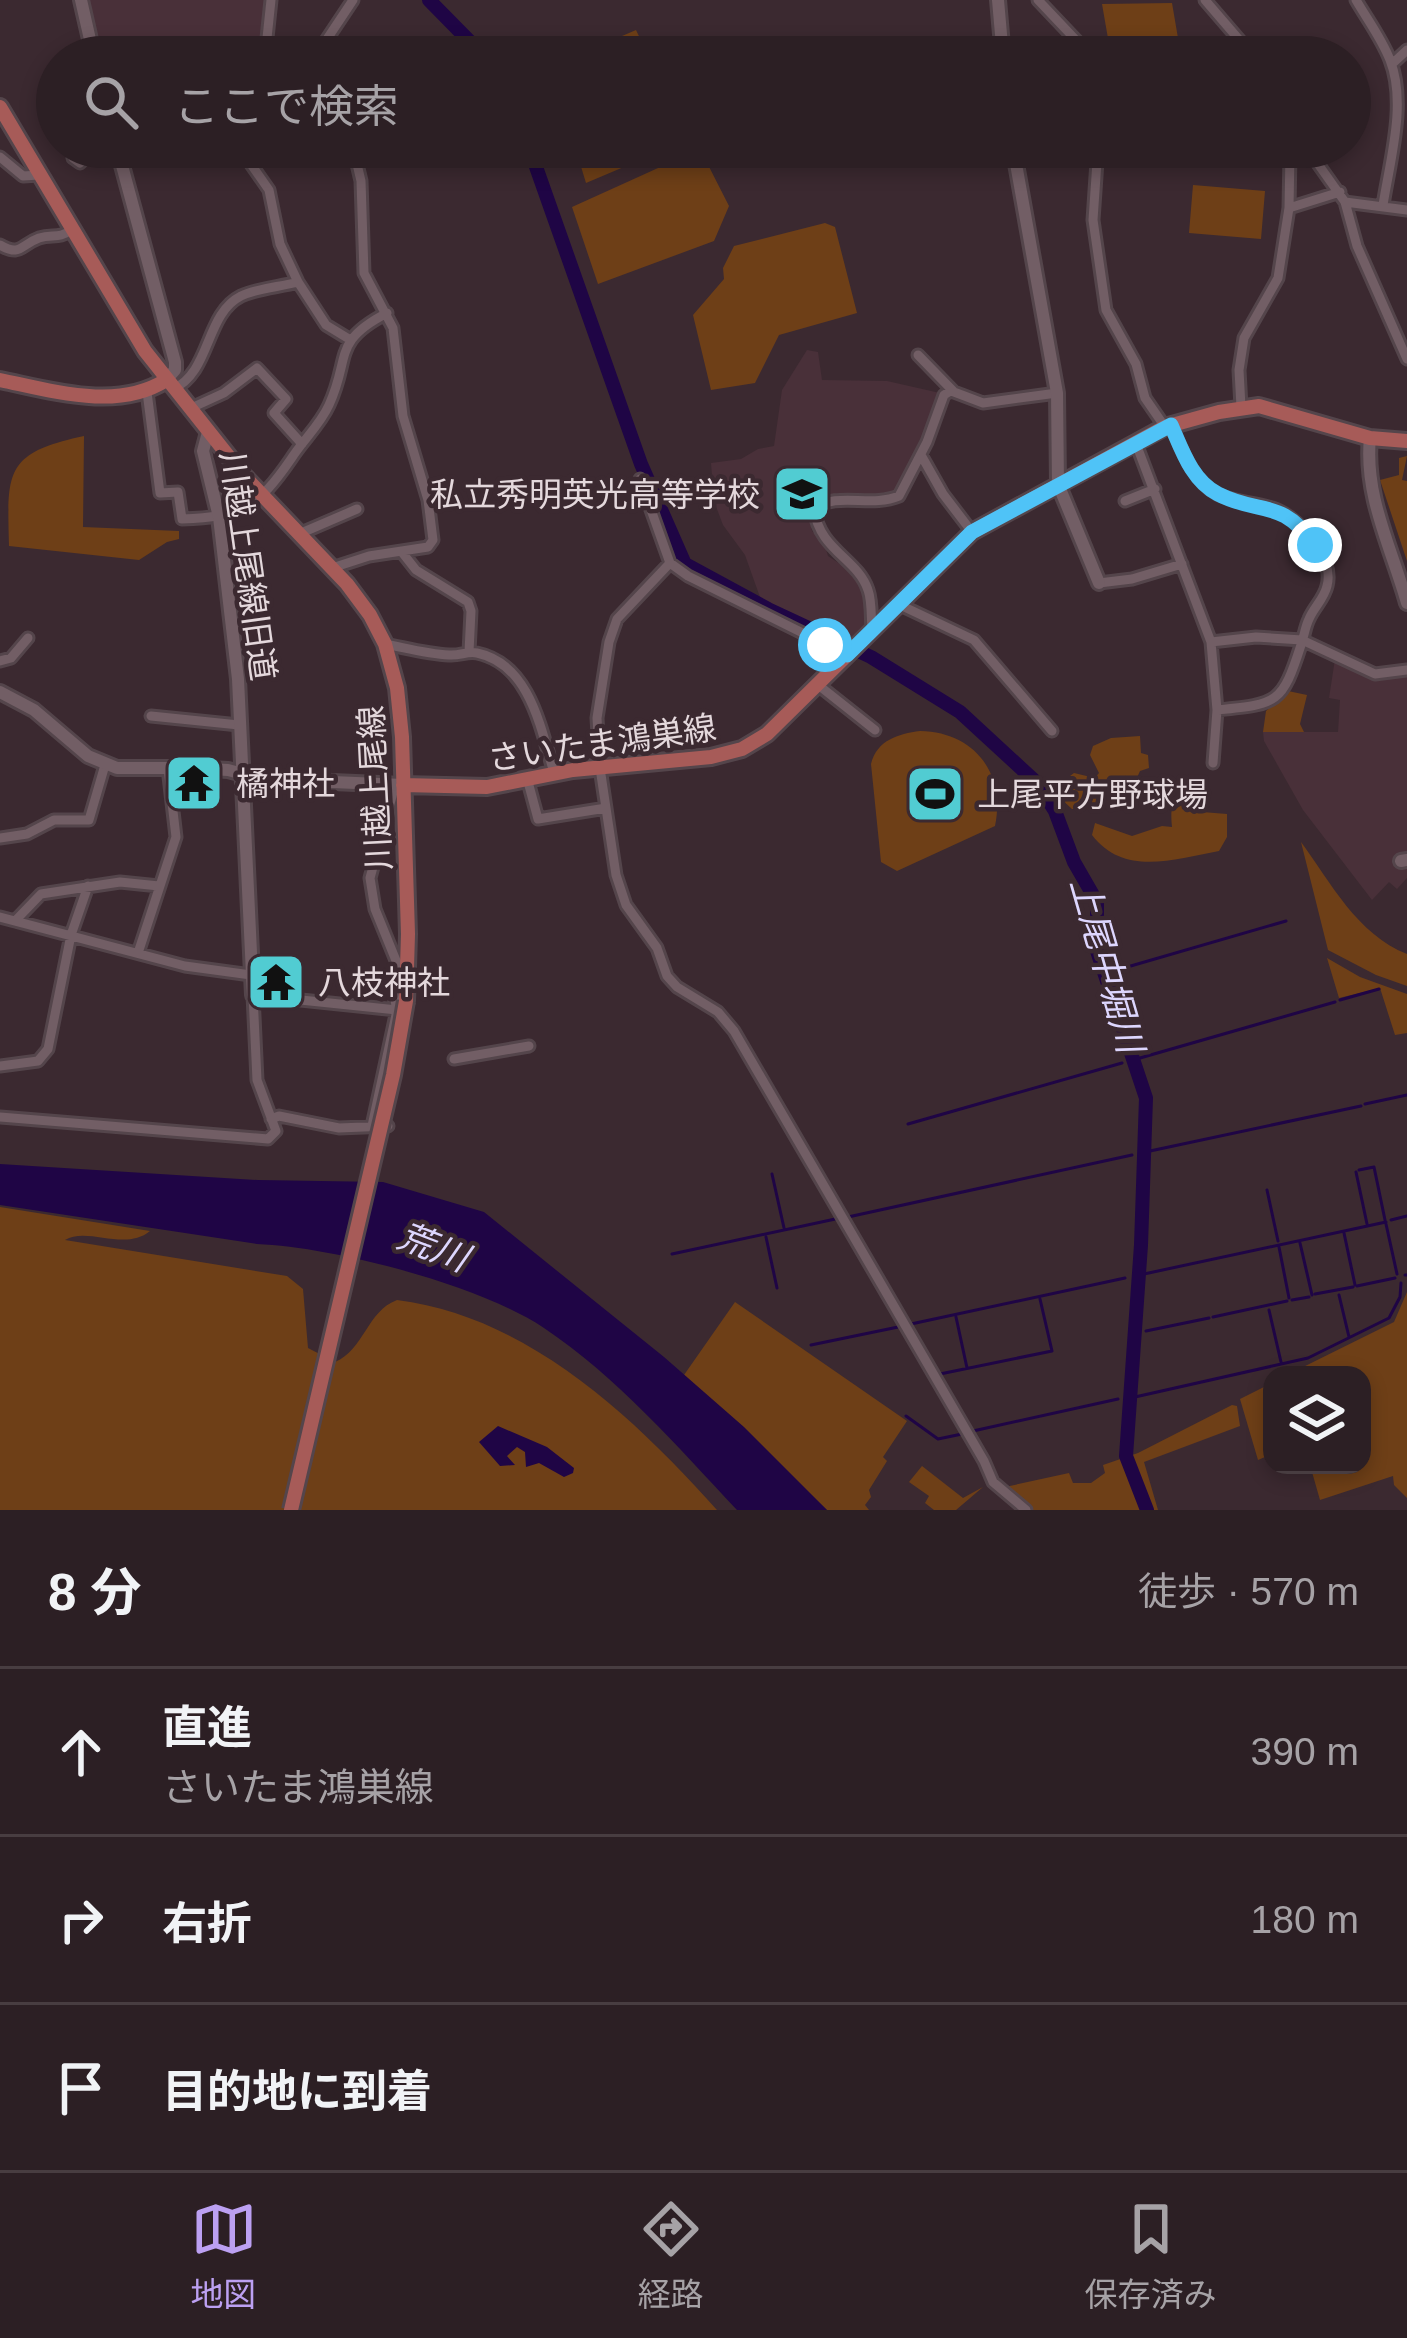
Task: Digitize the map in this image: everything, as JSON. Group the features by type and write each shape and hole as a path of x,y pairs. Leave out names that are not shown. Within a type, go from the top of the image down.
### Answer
{"main road":[{"name":"川越上尾線","path":"0,107 71,230 170,384 263,497 361,601 385,644 400,712 399,785 408,934 389,1093 291,1510"},
{"path":"0,380 90,395 147,392 170,384"},
{"name":"さいたま鴻巣線","path":"399,785 471,788 742,749 767,734 972,532 1168,426 1241,407 1284,411 1370,439 1407,441"}],"street":[{"path":"81,0 89,36"},
{"path":"267,36 271,0"},
{"path":"329,36 353,0"},
{"path":"998,0 1001,36"},
{"path":"1038,0 1071,36"},
{"path":"1205,0 1236,36"},
{"path":"1356,0 1392,64 1402,100 1383,205"},
{"path":"1392,64 1407,50"},
{"path":"0,157 22,176 39,175"},
{"path":"123,168 175,362 170,384"},
{"path":"254,168 269,190 280,244 298,282 326,326 349,339"},
{"path":"332,568 432,545 433,525 404,416 393,328 364,273 358,168"},
{"path":"1017,168 1057,393 1058,484 1099,584 1182,564"},
{"path":"1097,168 1094,220 1106,310 1136,364 1145,398 1207,485 1220,495 1280,511 1307,534 1323,558 1327,588 1310,617 1289,685 1266,705 1217,710"},
{"path":"1241,407 1239,370 1244,338 1278,278 1289,208 1288,168"},
{"path":"1322,168 1343,197 1357,246 1407,359"},
{"path":"1289,208 1343,197 1407,210"},
{"path":"0,245 14,253 41,238 58,238 71,230"},
{"path":"170,384 190,377 222,315 235,300 298,282"},
{"path":"147,392 160,494 178,492 182,519 219,517 253,506 328,407 349,339 387,314"},
{"path":"918,355 952,390 982,403 1057,393"},
{"path":"190,409 224,393 257,368 286,399 274,413 302,444"},
{"path":"872,630 868,587 833,551 816,526 814,509 823,502 881,504 899,496 944,395 952,390"},
{"name":"川越上尾線旧道","path":"208,432 203,451 219,517 239,708 240,773"},
{"path":"1370,439 1372,492 1406,597"},
{"path":"1135,441 1211,642 1217,710 1213,763"},
{"path":"920,455 972,532"},
{"path":"640,478 670,563 688,577 851,651"},
{"path":"1125,501 1155,489"},
{"path":"299,534 357,509"},
{"path":"401,551 416,570 468,602 469,652"},
{"path":"670,563 617,619 597,718 620,893 657,948 667,976 718,1012 734,1031 993,1482 1026,1510"},
{"path":"898,604 974,640 1052,731"},
{"path":"1211,642 1256,637 1303,640 1366,671 1407,670"},
{"path":"0,661 11,658 28,638"},
{"path":"385,644 448,655 469,652 497,661 527,693 554,773"},
{"path":"817,684 874,730"},
{"path":"0,692 34,710 105,765 399,785 376,845 370,887 397,963 393,990 401,1005 373,1126"},
{"path":"151,716 239,725"},
{"path":"0,838 27,834 54,820 89,820 105,765"},
{"path":"138,953 177,829 168,768"},
{"path":"0,1117 243,1139 268,1138 276,1131 257,1080 240,773"},
{"path":"527,778 538,819 606,808"},
{"path":"15,921 41,893 134,882 159,886"},
{"path":"0,1066 38,1061 48,1049 71,935 88,886"},
{"path":"0,916 185,966 251,975"},
{"path":"253,995 401,1005"},
{"path":"454,1059 529,1046"},
{"path":"271,1119 279,1116 339,1128 388,1126"}],"shaded area":[{"path":"85,0 268,0 265,36 93,34"},
{"path":"1172,3 1178,36 1108,36 1102,4"},
{"path":"581,168 621,168 586,183"},
{"path":"658,168 710,168 729,206 714,241 598,284 572,207"},
{"path":"1193,185 1265,191 1261,239 1189,233"},
{"path":"825,223 835,227 857,313 779,335 755,383 711,390 693,315 724,279 723,268 734,246"},
{"name":"私立秀明英光高等学校","path":"807,350 818,352 822,380 887,381 940,393 924,442 896,492 885,498 827,497 812,501 807,511 812,531 824,543 828,556 864,590 867,623 849,643 761,600 745,555 723,525 714,501 711,463 741,459 774,446 782,390"},
{"path":"84,436 83,527 179,531 179,539 139,560 9,546 9,500 16,469 39,450"},
{"path":"1407,456 1402,480 1407,481 1407,561 1380,480 1399,475 1399,458"},
{"path":"1335,659 1364,674 1407,673 1407,878 1397,889 1389,882 1372,900 1303,810 1264,741 1263,732 1338,732 1340,700 1329,698"},
{"path":"1288,691 1307,695 1300,724 1304,732 1263,732 1266,711"},
{"name":"上尾平方野球場","path":"920,731 956,739 982,759 996,789 995,826 897,871 881,862 871,764 889,740"},
{"path":"1140,736 1141,753 1148,755 1149,768 1140,771 1131,791 1092,809 1072,809 1060,798 1062,782 1074,773 1095,778 1099,773 1090,755 1093,746 1111,738"},
{"path":"1199,779 1202,812 1227,814 1227,837 1219,851 1167,861 1134,861 1105,848 1092,835 1095,823 1132,836 1172,827 1176,798"},
{"path":"1301,842 1359,921 1407,954 1407,986 1328,950"},
{"path":"1327,958 1360,977 1407,994 1407,1033 1395,1035 1380,988 1339,998"},
{"path":"0,1207 150,1231 129,1239 74,1236 65,1240 287,1276 303,1289 308,1348 335,1362 397,1300 490,1326 575,1376 614,1407 717,1510 0,1510"},
{"path":"1407,1292 1407,1498 1394,1485 1393,1476 1320,1500 1313,1474 1371,1474 1371,1366 1305,1366 1394,1322"},
{"path":"735,1302 907,1421 883,1457 887,1461 865,1505 869,1510 827,1510 684,1375"},
{"path":"1263,1388 1263,1458 1258,1460 1240,1399"},
{"path":"1237,1406 1240,1426 1144,1462 1158,1510 1033,1510 1006,1491 1005,1487 1069,1473 1073,1483 1091,1483 1105,1473 1103,1465 1138,1453"},
{"path":"922,1466 963,1498 983,1487 956,1510 934,1510 925,1503 929,1496 909,1482"}],"water":[{"name":"荒川","path":"0,1164 258,1180 383,1182 484,1212 664,1357 744,1427 827,1510 737,1510 597,1368 544,1328 483,1297 405,1271 325,1252 0,1205"},
{"path":"498,1426 547,1447 574,1468 573,1473 564,1477 539,1463 526,1467 525,1452 517,1447 507,1456 515,1465 500,1466 479,1442"}],"waterway":[{"name":"上尾中堀川","path":"429,0 464,36"},
{"name":"上尾中堀川","path":"536,168 641,464 685,564 871,657 960,712 1037,783 1097,902 1097,951 1146,1098 1126,1456 1147,1510"},
{"path":"1110,972 1286,921"},
{"path":"1340,1000 1379,989"},
{"path":"1140,1058 1335,1002"},
{"path":"908,1124 1122,1063"},
{"path":"1365,1104 1407,1095"},
{"path":"1150,1151 1361,1106"},
{"path":"848,1217 1132,1155"},
{"path":"1359,1170 1374,1167 1385,1220"},
{"path":"1356,1172 1367,1224"},
{"path":"772,1174 784,1228"},
{"path":"1267,1190 1278,1241"},
{"path":"1391,1220 1407,1216"},
{"path":"672,1254 840,1218"},
{"path":"1144,1274 1386,1222"},
{"path":"1386,1224 1397,1274"},
{"path":"1344,1233 1355,1285"},
{"path":"766,1237 777,1288"},
{"path":"1300,1243 1312,1295"},
{"path":"1279,1247 1289,1298"},
{"path":"911,1324 1125,1278"},
{"path":"1357,1286 1395,1278"},
{"path":"1135,1397 1308,1358 1389,1318 1401,1283"},
{"path":"1315,1294 1353,1287"},
{"path":"1339,1295 1349,1337"},
{"path":"1292,1300 1309,1297"},
{"path":"940,1374 1052,1351 1040,1299"},
{"path":"1213,1317 1287,1301"},
{"path":"1269,1310 1281,1362"},
{"path":"956,1317 967,1368"},
{"path":"1146,1331 1209,1318"},
{"path":"811,1345 903,1326"},
{"path":"973,1431 1118,1399"},
{"path":"906,1416 938,1439 962,1434"}],"place":[{"name":"私立秀明英光高等学校","path":"802,494"},
{"name":"橘神社","path":"194,783"},
{"name":"上尾平方野球場","path":"935,794"},
{"name":"八枝神社","path":"276,982"}],"route":[{"path":"825,645 847,655 972,532 1171,425 1192,469 1214,492 1280,511 1315,545"}]}
